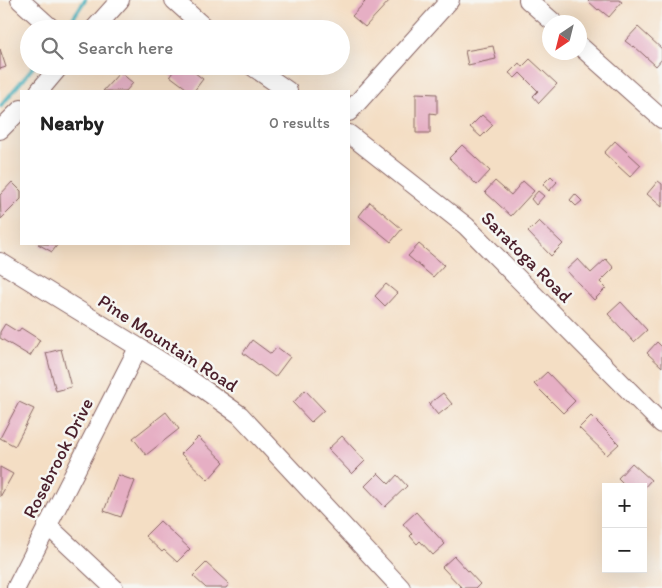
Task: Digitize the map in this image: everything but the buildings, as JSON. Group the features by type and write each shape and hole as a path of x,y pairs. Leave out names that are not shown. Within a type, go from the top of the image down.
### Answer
{"street":[{"path":"20,0 42,20"},
{"path":"102,20 120,0"},
{"path":"174,0 196,20"},
{"path":"350,111 450,0"},
{"path":"528,0 545,15"},
{"path":"587,52 662,119"},
{"path":"40,90 52,75"},
{"path":"265,75 287,90"},
{"path":"0,130 20,109"},
{"name":"Saratoga Road","path":"350,135 466,226 662,424"},
{"name":"Pine Mountain Road","path":"0,262 186,376 240,415 401,588"},
{"name":"Rosebrook Drive","path":"16,588 138,348"},
{"path":"47,525 114,588"}],"waterway":[{"path":"72,20 85,0"},
{"path":"1,106 27,75"}]}
